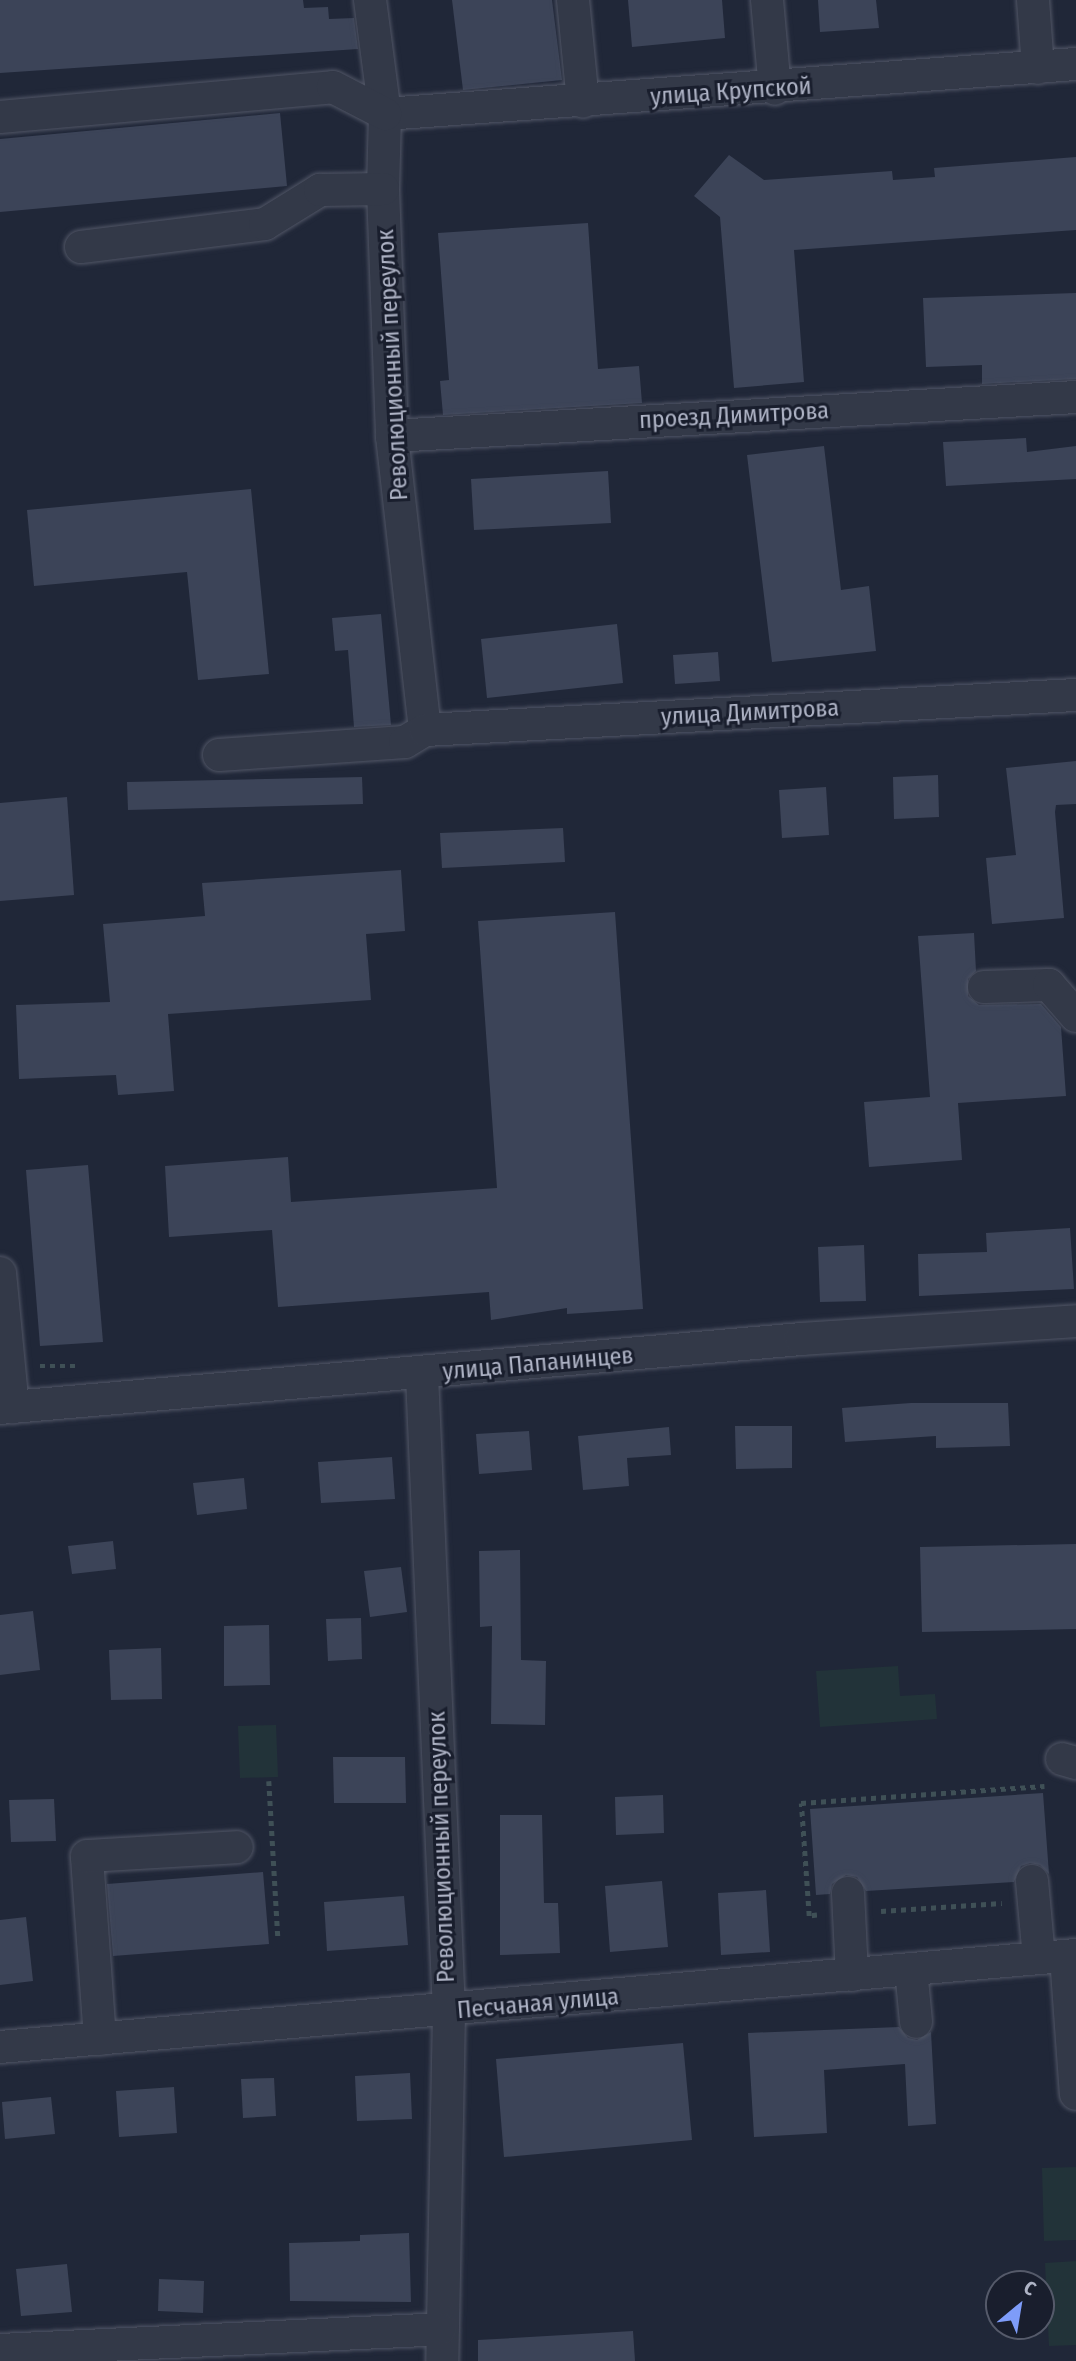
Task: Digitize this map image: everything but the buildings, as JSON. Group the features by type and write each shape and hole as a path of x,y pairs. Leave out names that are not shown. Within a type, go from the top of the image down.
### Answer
{"street":[{"name":"Революционный переулок","path":"370,0 385,114 383,189 392,436 425,730"},
{"path":"573,0 583,102"},
{"path":"767,0 775,89"},
{"path":"1033,0 1038,68"},
{"name":"улица Крупской","path":"385,114 775,89 1076,64"},
{"path":"0,117 332,87 385,114"},
{"path":"81,247 265,224 320,190 383,189"},
{"name":"проезд Димитрова","path":"392,436 1076,397"},
{"name":"улица Димитрова","path":"219,755 405,742 425,730 1076,695"},
{"path":"984,988 1049,985 1076,1016"},
{"path":"0,1273 6,1408"},
{"name":"улица Папанинцев","path":"6,1408 422,1375 801,1339 1076,1321"},
{"name":"Революционный переулок","path":"422,1375 449,2012 440,2329 442,2361"},
{"path":"100,2039 87,1856 237,1847"},
{"path":"1033,1891 1060,1956 1076,2094"},
{"path":"849,1903 852,1975"},
{"name":"Песчаная улица","path":"0,2047 449,2012 1060,1956"},
{"path":"911,1969 916,2022"},
{"path":"0,2350 440,2329"}],"path":[{"path":"1033,1891 849,1903 809,1916 801,1803 1062,1769"},
{"path":"269,1781 278,1939"}],"shaded area":[{"path":"898,1666 900,1696 935,1694 937,1719 820,1727 816,1671"},
{"path":"276,1725 278,1777 240,1778 238,1726"},
{"path":"1076,2167 1076,2240 1044,2241 1042,2168"},
{"path":"1076,2261 1076,2345 1049,2346 1049,2340 1055,2340 1055,2270 1045,2270 1045,2263"}]}
